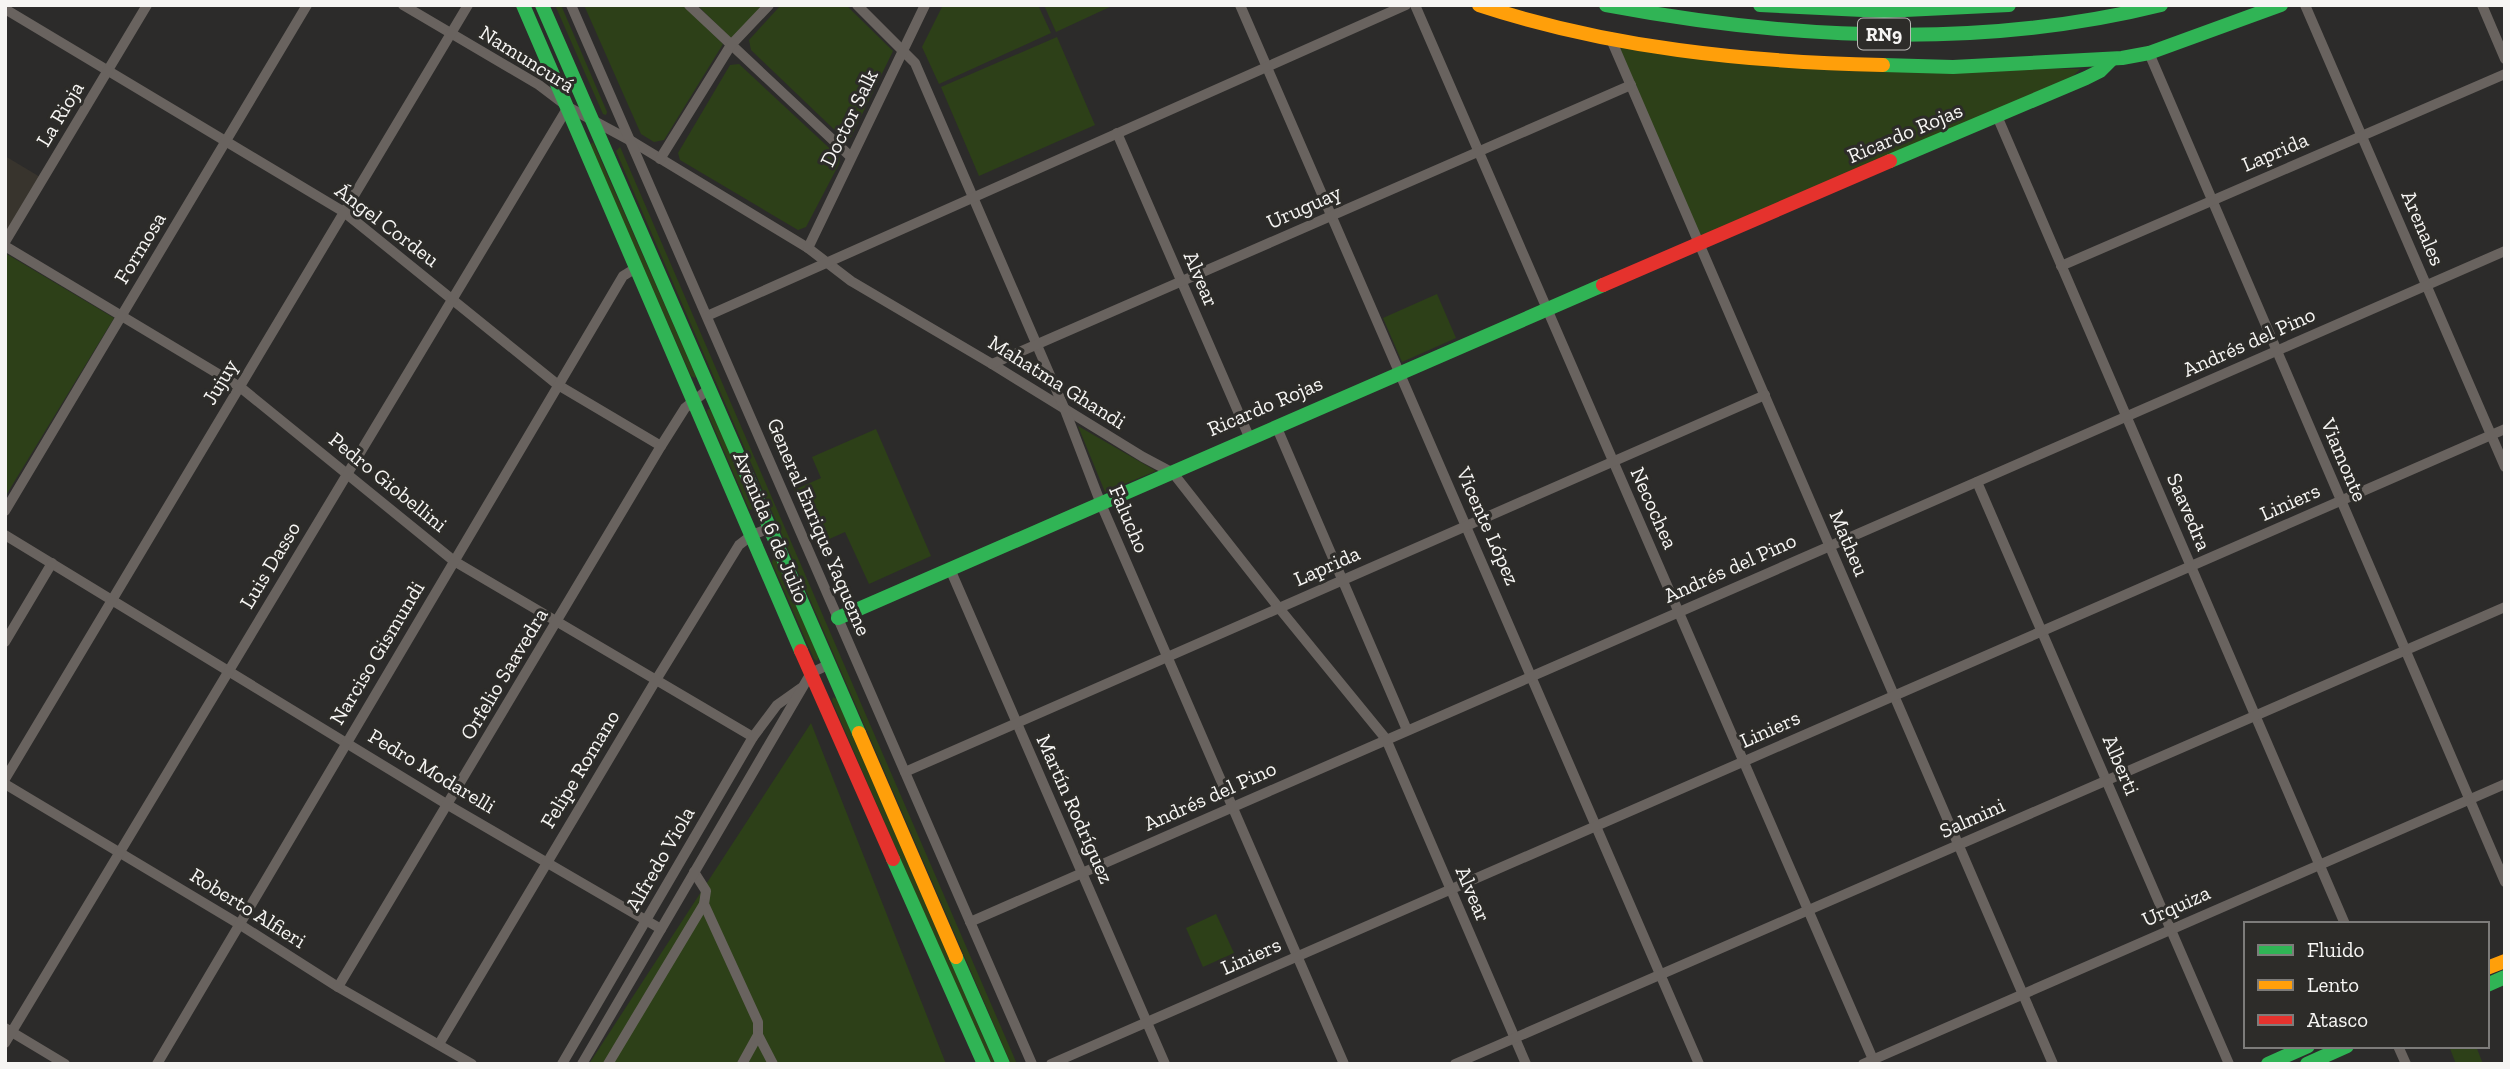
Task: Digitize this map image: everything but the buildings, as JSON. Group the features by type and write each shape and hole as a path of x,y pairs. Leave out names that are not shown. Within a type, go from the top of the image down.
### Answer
{"main road":[{"name":"Avenida 6 de Julio","path":"523,5 752,535 808,679 984,1064"},
{"name":"Avenida 6 de Julio","path":"542,5 1003,1064"},
{"path":"1479,5 1534,23 1698,54 1830,64 1953,67 2112,59 2149,53 2281,5"},
{"name":"RN9","path":"1606,5 1733,27 1811,33 1894,34 1988,32 2076,23 2161,5"},
{"name":"RN9","path":"1759,5 1869,13 1954,11 2009,5"},
{"name":"Ricardo Rojas","path":"837,617 2086,78 2100,71 2112,59"},
{"name":"Ricardo Rojas","path":"1249,438 1400,372"},
{"name":"Ricardo Rojas","path":"837,617 1100,503"},
{"path":"2489,984 2505,977"},
{"path":"2268,1064 2304,1048"},
{"path":"2307,1064 2343,1048"}],"street":[{"name":"La Rioja","path":"5,244 147,5"},
{"name":"Formosa","path":"5,511 307,5"},
{"name":"Namuncurá","path":"403,5 539,85 568,107 633,142"},
{"name":"Jujuy","path":"5,781 468,5"},
{"name":"General Enrique Yaqueme","path":"571,5 633,142 1032,1064"},
{"path":"690,5 851,158"},
{"path":"660,159 731,45 769,5"},
{"name":"Falucho","path":"857,5 904,49 915,63 1065,410 1100,503 1344,1064"},
{"name":"Doctor Salk","path":"808,248 925,5"},
{"name":"Vicente López","path":"1240,5 1699,1064"},
{"path":"707,316 1406,5"},
{"name":"Necochea","path":"1415,5 1874,1062"},
{"name":"Arenales","path":"2305,5 2505,467"},
{"path":"2482,5 2505,59"},
{"name":"Ángel Cordeu","path":"5,9 344,212 558,385 661,446"},
{"name":"Matheu","path":"1609,37 1703,241 1829,546 2053,1064"},
{"name":"Viamonte","path":"2149,53 2505,882"},
{"name":"Laprida","path":"2062,266 2505,74"},
{"name":"Uruguay","path":"992,364 1630,85"},
{"name":"Luis Dasso","path":"5,1043 9,1030 120,853 568,107"},
{"name":"Saavedra","path":"1997,116 2344,922"},
{"name":"Alvear","path":"1117,133 1249,438"},
{"name":"Mahatma Ghandi","path":"633,142 808,248 851,281 1171,472 1386,739"},
{"name":"Pedro Giobellini","path":"5,244 240,387 454,561 753,737"},
{"name":"Andrés del Pino","path":"970,922 2505,251"},
{"name":"Narciso Gismundi","path":"157,1064 623,276 636,268"},
{"name":"Orfelio Saavedra","path":"338,987 661,446 685,408 710,388"},
{"name":"Laprida","path":"905,772 1765,395"},
{"path":"1277,428 1407,730"},
{"name":"Liniers","path":"1051,1064 2505,429"},
{"name":"Alberti","path":"1977,481 2229,1064"},
{"name":"Felipe Romano","path":"439,1044 739,545 752,535 770,528"},
{"name":"Pedro Modarelli","path":"5,535 448,805 661,929"},
{"path":"5,642 52,563"},
{"name":"Martín Rodríguez","path":"950,569 1165,1064"},
{"name":"Salmini","path":"1455,1064 2505,607"},
{"name":"Alfredo Viola","path":"562,1064 753,737 778,705 830,664"},
{"name":"Alfredo Viola","path":"582,1064 808,679"},
{"name":"Alvear","path":"1386,739 1526,1064"},
{"name":"Roberto Alfieri","path":"5,781 338,987 472,1064"},
{"name":"Urquiza","path":"1863,1064 1874,1062 2023,994 2505,784"},
{"path":"612,1061 704,904 706,891 694,873"},
{"path":"704,904 758,1023 758,1035 773,1064"},
{"path":"9,1030 65,1064"},
{"path":"742,1064 758,1035"},
{"path":"2399,1048 2406,1064"}],"shaded area":[{"path":"5,156 40,177 5,236"}],"green space":[{"path":"555,5 561,5 606,115 603,114"},
{"path":"584,5 683,5 723,44 664,140 654,142 641,134"},
{"path":"697,5 763,5 731,38"},
{"path":"781,5 846,5 893,51 851,137 844,139 751,50 749,40"},
{"path":"943,5 1038,5 1051,33 939,84 922,47"},
{"path":"1044,5 1114,5 1056,32"},
{"path":"1057,37 1095,125 979,176 941,87"},
{"path":"1610,37 1698,54 1953,67 2080,69 2073,76 1698,240"},
{"path":"739,64 840,158 806,227 798,230 680,160 678,153 730,65"},
{"path":"593,142 695,378 691,376 590,145"},
{"path":"620,147 1017,1064 1011,1064 616,151"},
{"path":"5,253 114,318 5,497"},
{"path":"1437,294 1456,338 1402,362 1383,318"},
{"path":"708,409 754,507 752,510 749,509"},
{"path":"1078,426 1156,471 1105,492"},
{"path":"876,429 931,556 869,584 845,532 818,544 794,490 821,478 812,457"},
{"path":"773,559 777,561 819,657 817,661 772,563"},
{"path":"833,697 837,699 995,1064 989,1064 832,701"},
{"path":"811,723 946,1064 589,1064"},
{"path":"1216,914 1234,953 1203,967 1186,928"},
{"path":"2450,1048 2477,1048 2483,1064 2456,1064"}],"traffic: fast":[{"path":"523,5 801,651"},
{"path":"542,5 859,733"},
{"path":"1606,5 1744,26 1884,35 2024,29 2161,5"},
{"path":"1760,5 1884,11 2009,5"},
{"path":"1883,65 1953,67 2122,58 2149,53 2281,5"},
{"path":"1890,161 2086,78 2100,71 2112,59"},
{"path":"838,618 1603,285"},
{"path":"893,859 984,1064"},
{"path":"956,957 1003,1064"},
{"path":"2489,984 2505,977"},
{"path":"2268,1064 2304,1048"},
{"path":"2307,1064 2343,1048"}],"traffic: slow":[{"path":"1479,5 1578,32 1678,50 1780,60 1883,65"},
{"path":"859,733 956,957"},
{"path":"2489,967 2505,961"}],"traffic: jam":[{"path":"1603,285 1890,161"},
{"path":"801,651 893,859"}]}
